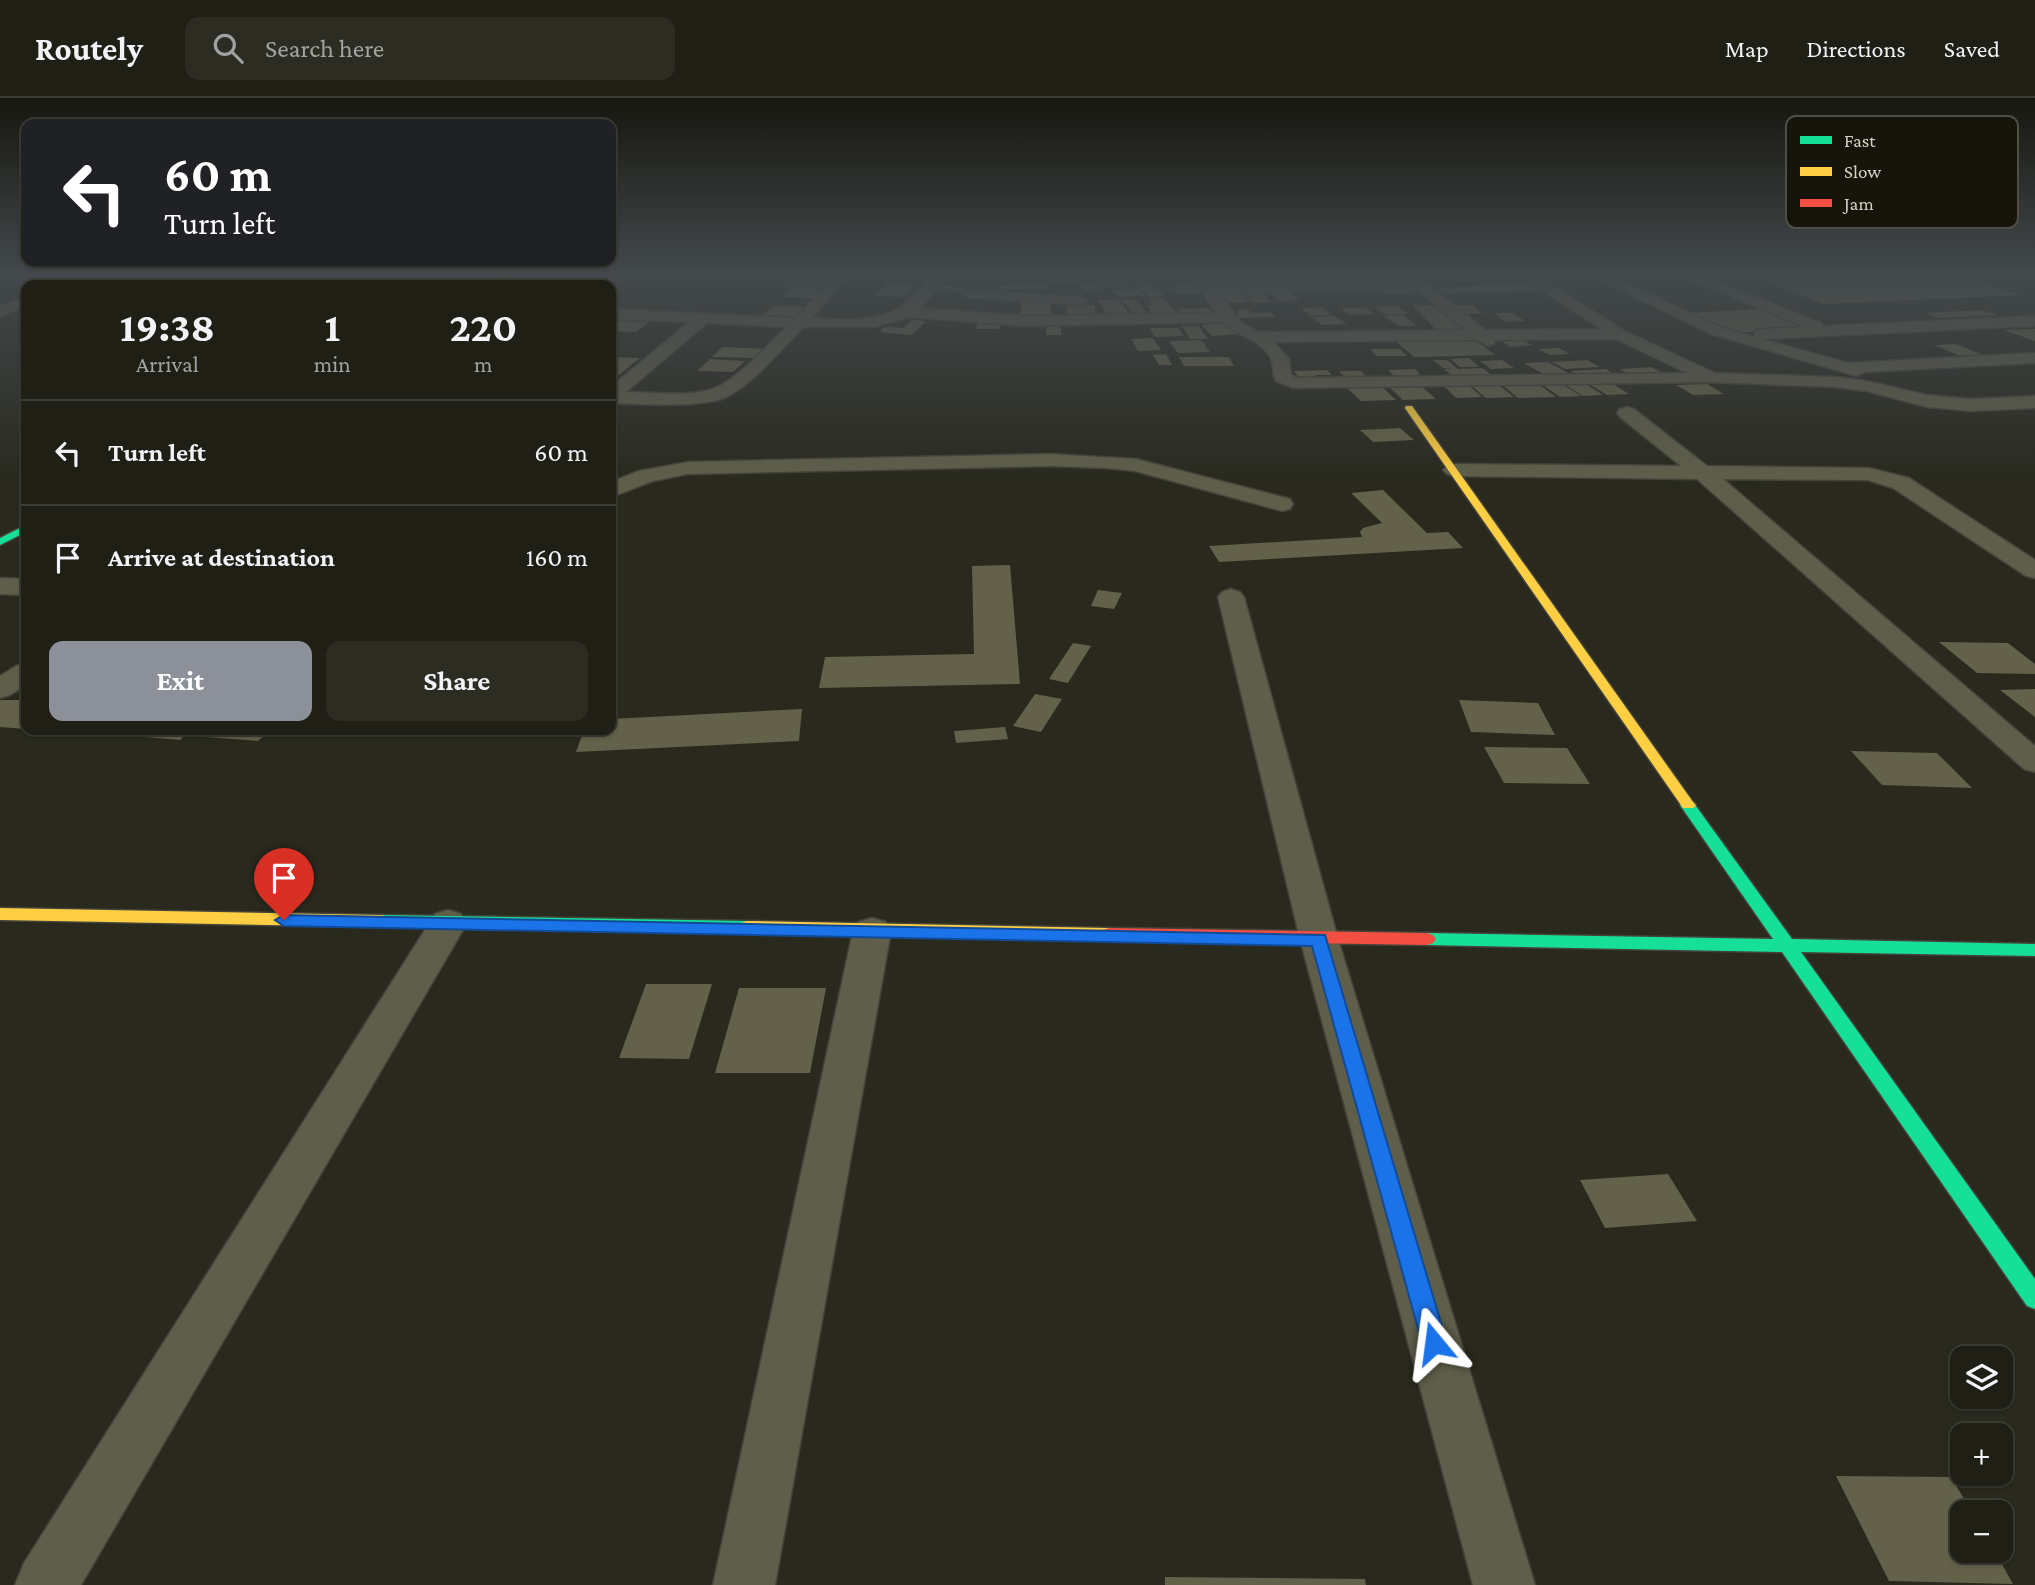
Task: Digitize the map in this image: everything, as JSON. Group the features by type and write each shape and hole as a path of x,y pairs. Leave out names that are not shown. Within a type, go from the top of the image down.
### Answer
{"main road":[{"path":"1409,408 2035,1298"},
{"path":"0,542 21,531"},
{"path":"3,918 2035,950"}],"street":[{"path":"616,393 675,342"},
{"path":"616,397 681,398 718,394 739,380 779,342"},
{"path":"1267,342 1287,359 1282,377 1293,383 1712,378 1836,382 1971,405 2035,402"},
{"path":"1485,342 1491,355"},
{"path":"1637,342 1712,378"},
{"path":"1758,342 1849,368 1906,396"},
{"path":"1624,355 1663,355"},
{"path":"1849,368 2035,358"},
{"path":"1516,365 1532,379"},
{"path":"1627,413 1703,473 2035,762"},
{"path":"616,488 666,471 688,468 1051,460 1136,465 1282,504"},
{"path":"1454,470 1869,474 1901,483 2035,571"},
{"path":"0,586 21,587"},
{"path":"1231,597 1319,940 1504,1585"},
{"path":"0,689 21,675"},
{"path":"46,1585 447,923"},
{"path":"744,1585 872,931"}],"building":[{"path":"1133,342 1156,342 1161,350 1138,351"},
{"path":"1170,342 1203,342 1210,352 1178,353"},
{"path":"1397,342 1478,342 1495,355 1414,357"},
{"path":"1504,342 1527,342 1532,345 1511,347"},
{"path":"1956,344 1988,357 1965,358 1934,345"},
{"path":"722,347 767,349 758,358 712,357"},
{"path":"1559,348 1570,354 1550,355 1538,349"},
{"path":"1371,349 1400,349 1407,356 1376,356"},
{"path":"1166,354 1172,365 1159,365 1153,355"},
{"path":"616,357 640,358 616,375"},
{"path":"1179,357 1229,357 1234,366 1184,366"},
{"path":"1469,358 1479,367 1460,367 1450,359"},
{"path":"710,359 745,361 733,372 697,371"},
{"path":"1433,360 1447,360 1458,369 1482,368 1492,375 1454,377 1444,369 1455,368 1443,368"},
{"path":"1502,360 1514,368 1491,369 1480,361"},
{"path":"1587,360 1600,367 1565,369 1552,362"},
{"path":"1548,362 1570,374 1545,375 1524,363"},
{"path":"1651,367 1665,374 1632,376 1619,369"},
{"path":"1415,369 1422,377 1395,377 1388,370"},
{"path":"1606,369 1616,375 1580,377 1571,371"},
{"path":"1327,370 1332,375 1315,375 1320,381 1301,381 1294,371"},
{"path":"1339,371 1361,371 1369,379 1348,380"},
{"path":"1581,381 1603,395 1583,396 1561,382"},
{"path":"1608,381 1629,394 1607,395 1586,382"},
{"path":"1440,382 1465,382 1482,397 1456,398"},
{"path":"1467,382 1495,382 1514,397 1486,398"},
{"path":"1536,382 1556,397 1518,398 1500,383"},
{"path":"1559,382 1581,396 1560,397 1540,383"},
{"path":"1419,384 1436,399 1403,400 1387,385"},
{"path":"1707,384 1724,394 1693,395 1676,385"},
{"path":"1381,386 1396,400 1361,401 1346,387"},
{"path":"1400,428 1414,440 1373,442 1360,430"},
{"path":"1383,490 1427,533 1448,532 1463,548 1219,562 1209,546 1362,537 1360,532 1363,528 1382,523 1351,493"},
{"path":"1010,565 1020,684 819,688 825,657 974,654 972,566"},
{"path":"1098,590 1122,593 1114,609 1091,606"},
{"path":"1939,642 2008,643 2035,664 2035,674 1977,673"},
{"path":"1073,643 1091,646 1068,683 1049,679"},
{"path":"2035,689 2035,717 2000,690"},
{"path":"1035,694 1062,699 1041,732 1013,726"},
{"path":"0,700 20,700 21,729 0,727"},
{"path":"1459,700 1538,703 1555,735 1471,732"},
{"path":"802,709 799,741 576,752 582,735 616,735 616,719"},
{"path":"1005,727 1008,739 956,743 954,731"},
{"path":"122,735 186,735 180,740"},
{"path":"193,735 265,735 258,741"},
{"path":"1484,747 1567,748 1590,784 1504,783"},
{"path":"1851,751 1937,753 1972,788 1882,785"},
{"path":"646,984 712,984 689,1059 619,1058"},
{"path":"739,988 826,988 810,1073 715,1073"},
{"path":"1668,1174 1697,1221 1605,1228 1580,1180"},
{"path":"1836,1476 1950,1477 1950,1486 1956,1486 1965,1500 1950,1500 1950,1563 2001,1563 2013,1584 1889,1581"},
{"path":"1165,1577 1365,1579 1366,1585 1165,1585"}],"traffic: fast":[{"path":"0,542 21,531"},
{"path":"1688,805 2035,1298"},
{"path":"382,921 747,927"},
{"path":"1427,939 2035,950"}],"traffic: slow":[{"path":"1409,408 1688,805"},
{"path":"0,914 382,921"},
{"path":"747,927 1109,934"}],"traffic: jam":[{"path":"1109,934 1427,939"}],"route":[{"path":"284,920 1319,940 1434,1343"}]}
